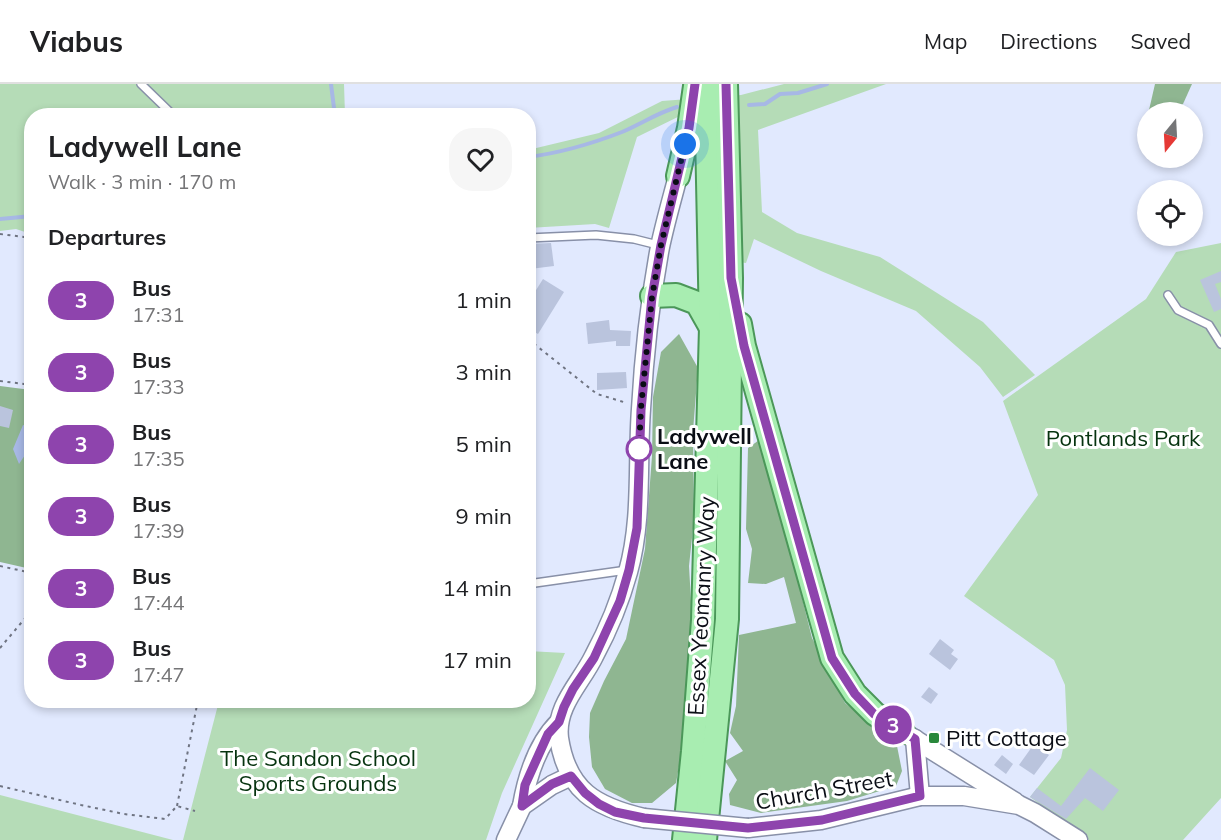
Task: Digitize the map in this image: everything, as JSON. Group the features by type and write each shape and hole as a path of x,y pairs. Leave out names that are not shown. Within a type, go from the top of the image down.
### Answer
{"main road":[{"path":"682,177 695,84"},
{"name":"Essex Yeomanry Way","path":"684,840 703,620 711,327 706,84"},
{"path":"726,84 731,278 744,346 832,658 855,694 874,714 909,735"},
{"name":"Essex Yeomanry Way","path":"705,840 727,619 731,278"},
{"path":"652,297 676,295 697,303 711,327"}],"street":[{"path":"522,806 552,784 571,776 563,757 559,722 564,707 594,658 620,601 629,570 637,528 641,408 652,297 661,245 682,177"},
{"path":"506,840 522,806 525,785 548,734 559,722"},
{"path":"909,735 920,796"},
{"path":"909,735 1019,805"},
{"name":"Church Street","path":"571,776 585,793 599,804 615,812 644,818 748,828 822,820 920,796 964,796 1019,805 1078,840"}],"lane":[{"path":"141,84 166,108"},
{"path":"536,238 596,235 634,239 661,245"},
{"path":"1168,295 1178,310 1209,325 1221,344"},
{"path":"536,583 629,570"}],"path":[{"path":"0,234 24,237"},
{"path":"536,345 597,394 641,408"},
{"path":"0,381 24,384"},
{"path":"0,566 24,571"},
{"path":"0,648 24,620"},
{"path":"0,786 124,814 165,819 177,806 196,708"},
{"path":"177,806 195,811"}],"green space":[{"path":"0,84 344,84 345,108 24,108 24,232 16,229 0,231"},
{"path":"784,84 886,84 758,130 762,212 797,233 880,257 983,322 1035,375 1003,397 980,367 916,311 821,271 754,239 746,263 738,262 686,113 637,137 609,228 595,224 536,228 536,148 599,133 662,101 741,95"},
{"path":"1155,84 1192,84 1184,102 1151,102"},
{"name":"Pontlands Park","path":"1221,243 1221,798 1183,840 1089,840 1030,797 1061,758 1067,730 1065,685 1054,660 964,596 1038,495 1003,401 1146,299 1176,252"},
{"path":"679,334 698,368 693,431 694,519 689,566 692,619 685,733 676,783 652,803 632,803 605,789 592,767 589,737 590,713 626,639 645,549 652,456 653,397 661,352"},
{"path":"0,386 24,389 24,567 0,562"},
{"path":"762,438 812,638 845,703 897,746 902,771 896,786 847,801 761,813 730,805 729,794 737,780 725,761 743,751 730,733 736,706 739,635 796,623 784,577 766,584 748,583 752,549 746,529 748,448"},
{"name":"The Sandon School Sports Grounds","path":"536,651 565,653 502,793 486,840 183,840 217,708 536,708"},
{"name":"The Sandon School Sports Grounds","path":"0,795 173,840 0,840"}],"water":[{"path":"24,425 24,456 19,464 13,449"}],"building":[{"path":"551,243 554,266 536,268 536,244"},
{"path":"1221,271 1221,282 1215,284 1221,299 1221,309 1214,312 1200,280"},
{"path":"543,279 564,292 538,334 536,333 536,290"},
{"path":"609,320 610,330 631,331 630,346 616,346 616,341 588,344 586,323"},
{"path":"626,372 627,388 597,390 597,373"},
{"path":"0,406 13,410 9,428 0,426"},
{"path":"940,639 954,650 951,654 958,659 950,670 929,654"},
{"path":"929,687 938,694 931,704 921,697"},
{"path":"1034,744 1049,755 1034,775 1019,765"},
{"path":"1002,755 1013,764 1006,774 994,765"},
{"path":"1090,768 1119,790 1103,811 1085,798 1066,819 1030,797 1037,788 1061,806"}],"waterway":[{"path":"331,84 334,108"},
{"path":"749,105 765,104 780,94 798,93 827,84"},
{"path":"536,155 599,140 677,107"},
{"path":"0,219 24,217"}],"bus line":[{"name":"3","path":"695,84 689,128 661,245 652,297 641,410 637,528 629,570 620,601 594,658 573,689 559,722 548,734 525,785 522,806 552,784 571,776 585,793 599,804 615,812 644,818 748,828 822,820 920,796 915,739 874,714 855,694 832,658 744,346 731,278 726,84"}],"place":[{"name":"Ladywell Lane","path":"639,449"},
{"name":"Pitt Cottage","path":"934,738"}],"route":[{"path":"639,449 652,297 661,245 685,144"}]}
